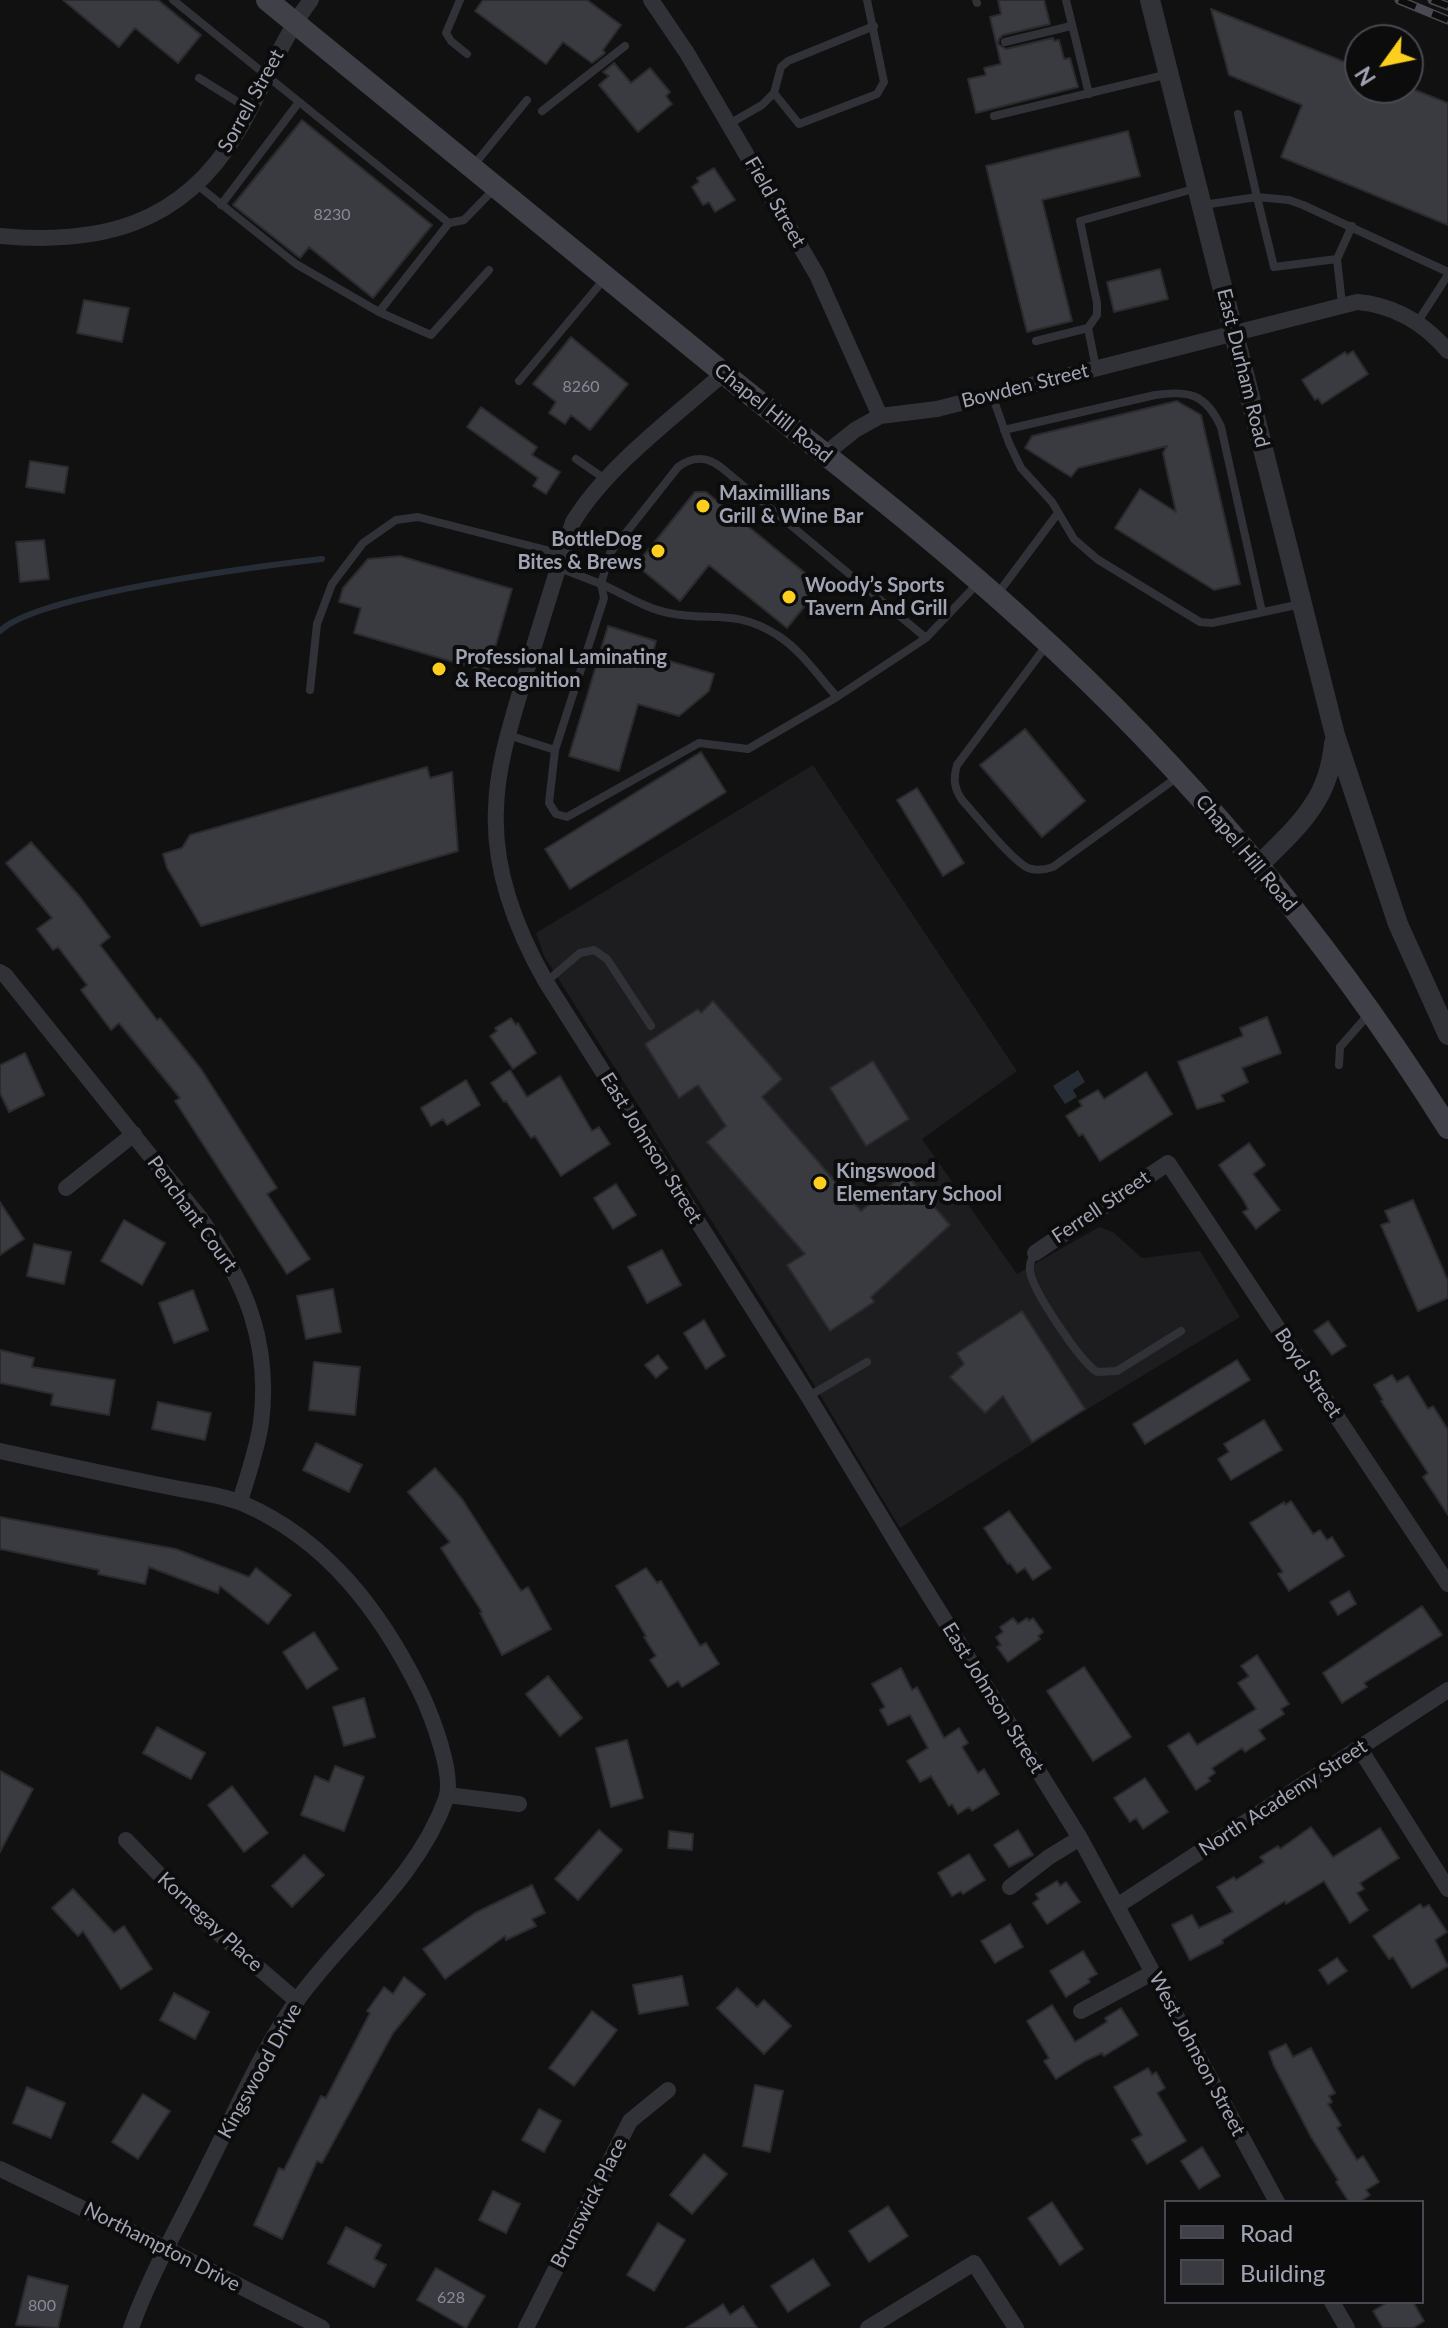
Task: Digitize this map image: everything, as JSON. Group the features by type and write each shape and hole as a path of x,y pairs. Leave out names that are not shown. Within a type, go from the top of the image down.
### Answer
{"main road":[{"name":"Chapel Hill Road","path":"267,0 825,454 987,589 1089,681 1180,775 1259,865 1370,1013 1448,1128"}],"street":[{"name":"Sorrell Street","path":"0,236 62,239 117,230 170,204 196,184 223,154 295,22 311,0"},
{"name":"Field Street","path":"651,0 687,53 817,275 880,416"},
{"name":"East Durham Road","path":"1150,0 1335,735 1398,924 1448,1035"},
{"name":"Bowden Street","path":"825,454 855,430 880,416 937,409 1342,304 1380,305 1403,313 1448,351"},
{"name":"East Johnson Street","path":"724,373 605,479 586,500 573,522 508,735 498,780 495,812 498,848 518,927 546,982 808,1396 1080,1838 1117,1906"},
{"name":"East Durham Road","path":"1259,865 1315,806 1330,773 1335,735"},
{"name":"Penchant Court","path":"0,972 134,1134 227,1256 250,1306 262,1365 263,1395 260,1426 240,1502"},
{"path":"66,1188 134,1134"},
{"name":"Ferrell Street","path":"1035,1253 1168,1163"},
{"name":"Boyd Street","path":"1168,1163 1448,1584"},
{"path":"0,1451 240,1502 285,1525 316,1547 343,1573 381,1622 407,1665 438,1733 448,1795 519,1804"},
{"name":"North Academy Street","path":"1117,1906 1448,1690"},
{"path":"1360,1749 1448,1889"},
{"name":"Kingswood Drive","path":"131,2328 266,2050 297,2001 419,1854 448,1795"},
{"path":"1010,1887 1080,1838"},
{"name":"Kornegay Place","path":"126,1840 203,1920 297,2001"},
{"name":"West Johnson Street","path":"1117,1906 1276,2200"},
{"path":"1081,2011 1152,1973"},
{"name":"Brunswick Place","path":"526,2328 630,2121 668,2090"},
{"name":"Northampton Drive","path":"0,2169 322,2328"},
{"path":"868,2328 974,2263 1016,2328"},
{"path":"1333,2304 1347,2328"}],"lane":[{"path":"173,0 449,223"},
{"path":"460,0 446,33 467,54"},
{"path":"774,93 799,124 877,94 884,82 867,0"},
{"path":"1066,0 1089,94"},
{"path":"729,124 762,105 774,93 781,67 788,61 874,26"},
{"path":"1005,42 1071,26"},
{"path":"542,111 625,46"},
{"path":"994,116 1169,74"},
{"path":"199,78 249,109"},
{"path":"472,167 527,100"},
{"path":"221,205 299,102"},
{"path":"1238,114 1274,267 1337,259"},
{"path":"196,184 296,264 379,312 431,335 489,270"},
{"path":"379,312 449,223 464,220 497,186"},
{"path":"1036,341 1088,328 1097,315 1080,221 1200,196 1289,200 1352,226 1448,274 1417,323"},
{"path":"1342,304 1337,259 1352,226"},
{"path":"519,381 606,276"},
{"path":"1088,328 1096,368"},
{"path":"1004,430 1155,395 1190,394 1199,398 1210,407 1221,427 1262,612"},
{"path":"992,395 1021,468 1052,502 1074,539 1085,550 1189,618 1200,622 1212,623 1302,604"},
{"path":"926,638 722,468 703,458 690,460 678,467 610,553 601,584 604,598 555,750 549,803 556,814 567,817 699,743 748,749 837,697 926,638 987,589 1058,513"},
{"path":"576,459 605,479"},
{"path":"310,690 317,624 332,584 363,543 396,520 418,517 560,560 601,584 663,612 731,616 762,627 786,642 837,697"},
{"path":"1048,643 957,765 955,774 956,790 962,800 1015,858 1032,869 1053,867 1180,775"},
{"path":"508,735 555,750"},
{"path":"546,982 580,953 594,950 607,959 651,1026"},
{"path":"1339,1065 1340,1047 1370,1013"},
{"path":"1035,1253 1030,1261 1032,1278 1086,1364 1103,1374 1123,1368 1181,1331"},
{"path":"808,1396 867,1362"}],"shaded area":[{"name":"Kingswood Elementary School","path":"813,765 1017,1071 922,1139 1017,1274 1099,1227 1113,1232 1142,1258 1200,1251 1240,1317 900,1528 790,1345 544,956 536,933"},
{"path":"1078,1070 1085,1082 1073,1090 1077,1097 1065,1104 1053,1086"}],"building":[{"path":"63,0 158,0 201,35 178,63 135,28 119,47"},
{"path":"483,0 587,0 621,25 603,50 605,53 592,63 563,42 546,64 475,11"},
{"path":"998,0 1044,0 1050,24 1003,35 998,44 1006,49 1053,38 1054,41 1059,40 1064,59 1070,58 1078,87 976,113 968,79 986,75 984,68 1001,64 990,17 1001,14"},
{"path":"1211,9 1344,62 1344,104 1424,104 1424,94 1448,103 1448,225 1281,157 1302,105 1229,75"},
{"path":"614,63 631,83 650,68 670,92 666,96 672,104 638,132 599,85 609,76 603,72"},
{"path":"302,120 432,225 373,298 309,247 300,258 233,205"},
{"path":"1128,131 1140,176 1042,200 1072,321 1027,332 986,166"},
{"path":"714,168 735,200 715,212 709,202 703,205 692,187 699,182 697,178"},
{"path":"1160,269 1168,299 1114,312 1107,282"},
{"path":"84,300 129,308 122,342 77,333"},
{"path":"571,337 628,384 590,430 571,415 565,424 549,413 556,402 533,384"},
{"path":"1353,351 1368,374 1322,404 1318,398 1315,400 1302,380 1345,352 1347,355"},
{"path":"1177,401 1201,415 1240,584 1214,590 1115,528 1140,489 1176,512 1163,453 1167,446 1078,468 1071,477 1025,448 1032,436"},
{"path":"481,407 537,447 532,455 560,472 546,494 533,486 538,478 467,427"},
{"path":"30,461 68,467 64,493 26,487"},
{"path":"695,492 706,492 821,586 787,628 709,565 680,601 636,565"},
{"path":"44,540 49,579 20,582 16,542"},
{"path":"400,556 512,589 488,672 354,633 361,608 339,602 343,588 368,559"},
{"path":"608,626 656,641 652,656 714,674 709,691 679,716 638,704 619,771 569,756"},
{"path":"1025,729 1085,801 1042,837 980,765"},
{"path":"701,752 726,792 570,889 545,849"},
{"path":"427,767 430,778 452,772 458,851 201,926 167,868 163,854 182,848 190,835"},
{"path":"917,788 964,863 943,876 897,800"},
{"path":"31,842 80,897 110,937 100,945 157,1020 160,1018 201,1069 277,1188 267,1194 310,1259 287,1274 175,1101 180,1098 119,1023 111,1030 81,990 87,985 58,947 53,950 37,929 52,918 6,863"},
{"path":"713,1001 782,1079 762,1097 861,1211 905,1173 950,1225 871,1297 874,1302 830,1331 787,1265 805,1254 707,1142 726,1126 698,1085 679,1098 645,1044 698,1009 701,1013"},
{"path":"1267,1017 1281,1053 1242,1068 1248,1082 1221,1095 1224,1101 1197,1109 1178,1062 1243,1036 1240,1028"},
{"path":"511,1018 516,1025 518,1023 536,1053 513,1069 490,1036 497,1031 495,1028"},
{"path":"25,1053 44,1095 9,1112 0,1093 0,1065"},
{"path":"873,1061 909,1119 866,1146 830,1088"},
{"path":"510,1070 527,1097 560,1076 592,1131 599,1127 610,1144 561,1176 535,1136 531,1138 491,1083"},
{"path":"1146,1072 1172,1114 1100,1161 1083,1134 1079,1136 1066,1116 1082,1106 1079,1101 1098,1090 1104,1099"},
{"path":"466,1080 480,1105 447,1125 443,1119 431,1126 421,1108"},
{"path":"1249,1143 1265,1165 1253,1174 1280,1210 1256,1229 1243,1212 1248,1209 1244,1201 1219,1165"},
{"path":"616,1184 636,1215 613,1229 594,1198"},
{"path":"1413,1200 1448,1281 1448,1298 1418,1311 1381,1225 1390,1222 1385,1211"},
{"path":"0,1202 24,1239 0,1255"},
{"path":"124,1220 165,1243 142,1285 101,1261"},
{"path":"34,1244 71,1252 64,1284 27,1276"},
{"path":"662,1250 681,1285 647,1303 628,1267"},
{"path":"333,1289 341,1332 306,1339 297,1296"},
{"path":"193,1290 208,1330 174,1343 159,1303"},
{"path":"1022,1311 1085,1409 1032,1442 1003,1396 985,1413 950,1377 964,1364 957,1353"},
{"path":"704,1320 725,1356 706,1369 684,1333"},
{"path":"1328,1321 1346,1346 1332,1355 1314,1331"},
{"path":"0,1350 34,1358 32,1367 115,1380 109,1415 51,1405 53,1394 0,1383"},
{"path":"658,1355 668,1368 656,1378 645,1365"},
{"path":"1237,1360 1250,1380 1145,1444 1133,1424"},
{"path":"314,1362 360,1367 355,1415 309,1410"},
{"path":"1392,1375 1397,1382 1408,1376 1428,1409 1433,1406 1448,1430 1448,1515 1423,1477 1428,1473 1381,1401 1374,1385"},
{"path":"158,1402 211,1413 205,1440 152,1429"},
{"path":"1264,1420 1282,1450 1231,1480 1218,1459 1229,1452 1224,1444"},
{"path":"316,1443 362,1465 349,1492 303,1470"},
{"path":"435,1468 462,1499 521,1591 528,1587 551,1629 502,1655 482,1612 441,1548 450,1542 408,1492"},
{"path":"1291,1501 1313,1534 1320,1530 1327,1540 1332,1537 1344,1556 1289,1591 1278,1574 1283,1572 1250,1523 1284,1502 1285,1505"},
{"path":"1009,1511 1051,1568 1033,1580 1025,1568 1017,1573 1008,1564 984,1528"},
{"path":"0,1517 176,1549 249,1577 256,1568 291,1595 268,1624 220,1586 218,1593 149,1567 145,1584 98,1574 99,1570 0,1549"},
{"path":"646,1568 657,1583 661,1581 700,1646 706,1643 719,1664 682,1687 678,1681 668,1687 650,1660 656,1656 616,1586"},
{"path":"1349,1591 1356,1604 1338,1615 1330,1602"},
{"path":"1422,1606 1442,1635 1364,1683 1367,1687 1342,1703 1323,1673"},
{"path":"1013,1618 1018,1624 1033,1618 1043,1632 1038,1636 1040,1639 1008,1662 997,1647 1001,1645 996,1637 1003,1632 1000,1627"},
{"path":"314,1632 338,1669 307,1689 283,1652"},
{"path":"1257,1655 1289,1704 1281,1709 1284,1714 1259,1730 1265,1739 1245,1752 1242,1748 1212,1768 1215,1773 1208,1778 1210,1781 1196,1790 1168,1746 1189,1733 1197,1745 1256,1709 1238,1683 1249,1676 1241,1666"},
{"path":"1084,1667 1131,1737 1093,1761 1047,1691"},
{"path":"901,1668 912,1690 917,1687 944,1738 959,1728 968,1743 962,1747 978,1773 984,1769 999,1794 972,1811 969,1807 958,1814 952,1804 949,1806 931,1776 920,1782 907,1761 928,1748 910,1715 888,1725 880,1710 885,1707 872,1684"},
{"path":"548,1676 582,1718 560,1736 526,1694"},
{"path":"364,1698 375,1737 344,1746 333,1707"},
{"path":"157,1727 205,1753 191,1779 143,1753"},
{"path":"627,1740 643,1798 611,1807 596,1748"},
{"path":"335,1766 364,1777 344,1831 301,1815 315,1776 329,1782"},
{"path":"0,1771 33,1789 0,1852"},
{"path":"1145,1778 1168,1812 1143,1829 1136,1818 1130,1822 1114,1798"},
{"path":"232,1786 268,1833 244,1852 208,1805"},
{"path":"1311,1827 1333,1857 1380,1828 1399,1858 1360,1883 1364,1889 1357,1893 1368,1910 1350,1923 1324,1881 1286,1904 1285,1901 1222,1940 1223,1943 1190,1960 1172,1925 1192,1915 1199,1928 1233,1912 1217,1887 1234,1877 1236,1880 1264,1862 1260,1857 1278,1846 1280,1849"},
{"path":"599,1830 622,1850 578,1900 555,1879"},
{"path":"1018,1830 1033,1855 1009,1867 994,1845"},
{"path":"669,1831 693,1834 692,1850 668,1848"},
{"path":"969,1854 985,1880 963,1894 961,1891 952,1896 938,1873"},
{"path":"304,1855 324,1875 292,1907 272,1886"},
{"path":"1057,1881 1060,1886 1066,1882 1080,1902 1047,1924 1033,1903 1039,1899 1036,1894"},
{"path":"532,1885 545,1913 532,1919 536,1926 506,1940 505,1936 445,1979 423,1949 475,1913"},
{"path":"73,1889 114,1933 124,1926 152,1969 121,1989 83,1931 78,1936 52,1908"},
{"path":"1420,1904 1423,1908 1429,1905 1447,1932 1435,1940 1448,1966 1412,1988 1393,1957 1389,1959 1373,1936"},
{"path":"1010,1924 1023,1947 995,1963 981,1941"},
{"path":"1083,1951 1097,1974 1066,1997 1050,1971"},
{"path":"1337,1958 1347,1971 1328,1984 1319,1970"},
{"path":"682,1976 688,2005 639,2014 633,1985"},
{"path":"404,1977 425,1994 393,2033 322,2163 317,2161 282,2239 254,2225 279,2168 284,2170 321,2096 326,2098 370,2013 367,2011 384,1987 393,1994"},
{"path":"737,1988 757,2007 764,2000 791,2026 764,2054 717,2008"},
{"path":"174,1993 209,2012 195,2039 160,2020"},
{"path":"1052,2005 1075,2042 1107,2022 1105,2018 1121,2008 1138,2035 1104,2056 1102,2053 1085,2061 1056,2079 1044,2061 1049,2058 1027,2021"},
{"path":"592,2011 617,2030 574,2086 549,2068"},
{"path":"1286,2044 1293,2057 1311,2048 1335,2093 1329,2096 1332,2102 1328,2104 1341,2125 1337,2128 1357,2160 1363,2156 1379,2182 1366,2190 1370,2195 1363,2200 1348,2200 1336,2182 1338,2180 1311,2137 1269,2052"},
{"path":"1148,2068 1152,2075 1156,2072 1165,2088 1157,2093 1186,2141 1147,2164 1132,2140 1142,2135 1114,2087"},
{"path":"755,2085 783,2091 770,2152 743,2146"},
{"path":"27,2087 65,2103 51,2138 13,2123"},
{"path":"143,2094 170,2111 138,2159 112,2142"},
{"path":"539,2109 561,2121 544,2152 522,2140"},
{"path":"1202,2147 1220,2176 1199,2189 1181,2161"},
{"path":"704,2154 727,2174 692,2214 670,2195"},
{"path":"493,2191 520,2204 506,2233 479,2220"},
{"path":"1052,2202 1083,2249 1060,2265 1028,2218"},
{"path":"888,2206 908,2236 869,2262 849,2231"},
{"path":"658,2223 685,2240 654,2291 627,2275"},
{"path":"346,2227 381,2245 374,2259 386,2265 374,2287 328,2263"},
{"path":"813,2259 830,2285 788,2312 771,2286"},
{"path":"436,2268 485,2296 466,2328 417,2300"},
{"path":"28,2276 68,2286 58,2328 16,2325"},
{"path":"723,2304 730,2315 743,2306 757,2328 686,2328"},
{"path":"1385,2304 1414,2304 1424,2321 1413,2328 1383,2328 1373,2311"}],"waterway":[{"path":"0,631 22,618 102,594 203,575 322,559"}],"railway":[{"path":"1399,0 1448,20"},
{"path":"1432,0 1448,6"}],"place":[{"name":"Maximillians Grill & Wine Bar","path":"703,506"},
{"name":"BottleDog Bites & Brews","path":"658,551"},
{"name":"Woody’s Sports Tavern And Grill","path":"789,597"},
{"name":"Professional Laminating & Recognition","path":"439,669"},
{"name":"Kingswood Elementary School","path":"820,1183"}]}
